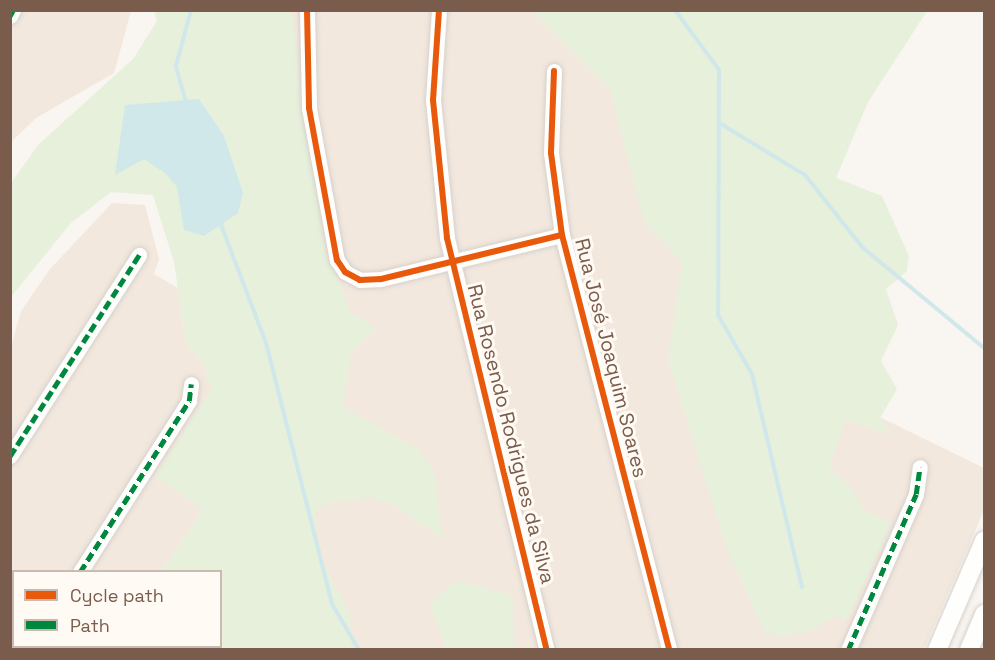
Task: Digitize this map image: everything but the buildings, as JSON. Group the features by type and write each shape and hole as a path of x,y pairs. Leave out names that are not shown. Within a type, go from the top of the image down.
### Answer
{"street":[{"path":"10,16 14,10"},
{"path":"307,10 309,108 337,260 349,275 373,280 453,263 562,235"},
{"name":"Rua Rosendo Rodrigues da Silva","path":"439,10 433,100 441,204 453,263 547,650"},
{"name":"Rua José Joaquim Soares","path":"554,71 551,153 562,235 669,650"},
{"path":"10,456 138,255"},
{"path":"81,570 189,401 191,384"},
{"path":"848,650 916,494 920,467"},
{"path":"937,650 984,541"},
{"path":"969,650 984,614"}],"shaded area":[{"path":"11,11 131,11 114,73 36,118 11,142"},
{"path":"280,11 578,11 666,67 705,332 984,468 984,510 924,649 158,650 222,648 222,625"},
{"path":"112,203 145,205 159,259 154,274 178,288 186,344 203,363 212,389 203,509 163,570 12,570 12,648 62,648 11,649 10,351 21,311 50,269"}],"green space":[{"path":"154,11 291,11 323,236 350,312 376,328 351,353 343,407 420,450 434,473 443,539 391,503 371,498 335,501 316,511 317,553 350,611 351,649 112,649 222,648 222,570 163,570 203,509 155,476 212,389 203,363 186,344 174,262 153,195 111,192 71,223 11,297 11,183 38,145 133,59 157,21"},
{"path":"532,11 927,11 868,102 836,178 882,196 909,256 907,271 886,289 898,325 881,361 897,389 880,418 892,435 845,420 829,468 851,488 864,510 891,523 847,620 835,615 812,630 783,637 765,633 727,549 668,360 682,262 645,224 610,89"},
{"path":"456,581 513,595 513,649 446,649 430,604"}],"water":[{"path":"199,99 224,136 243,193 238,213 204,236 184,230 177,187 165,173 144,159 115,175 125,105"}],"waterway":[{"path":"186,102 176,66 191,10"},
{"path":"675,10 719,70 718,315 752,374 802,587"},
{"path":"721,124 805,175 862,247 984,348"},
{"path":"220,222 266,343 332,604 359,650"}],"marked path":[{"path":"10,16 13,10"},
{"path":"10,456 139,255"},
{"path":"81,570 189,401 191,384"},
{"path":"848,650 916,494 920,467"}],"cycle path":[{"path":"307,10 309,108 337,260 345,272 360,280 381,279 562,235"},
{"path":"439,10 433,100 447,238 547,650"},
{"path":"554,71 551,153 562,235 669,650"}]}
